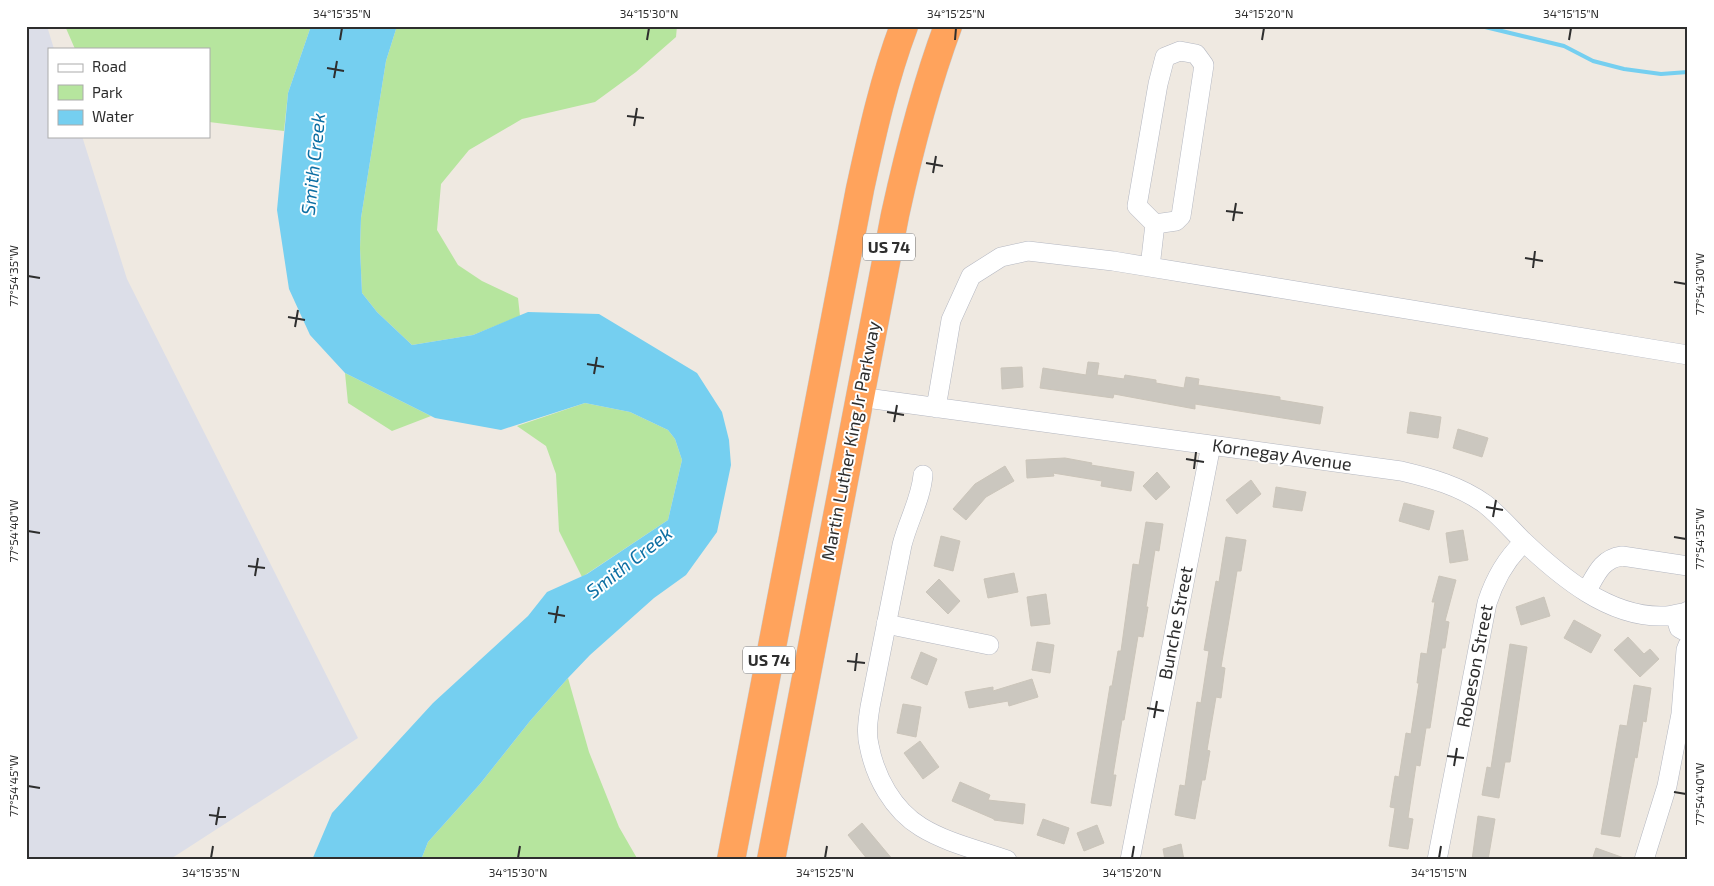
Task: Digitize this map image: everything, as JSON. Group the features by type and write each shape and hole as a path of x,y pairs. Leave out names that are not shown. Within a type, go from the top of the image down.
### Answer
{"highway":[{"name":"US 74","path":"731,860 860,189 875,119 887,75 904,26"},
{"name":"Martin Luther King Jr Parkway","path":"771,860 895,215 912,139 934,62 948,26"},
{"path":"786,860 792,749"}],"street":[{"path":"1180,51 1196,54 1204,65 1181,216 1176,221 1155,224 1137,206 1158,84 1165,57 1180,51"},
{"path":"1150,267 1155,224"},
{"path":"936,408 951,320 971,276 1001,257 1028,251 1150,267 1688,355"},
{"name":"Kornegay Avenue","path":"859,397 1401,471 1435,479 1445,482 1484,503 1552,567 1586,592 1607,604 1628,611 1682,623"},
{"name":"Bunche Street","path":"1130,860 1211,445"},
{"path":"923,474 919,496 907,525 902,545 886,624 870,707 869,745 882,783 893,802 905,815 921,827 955,842 1007,860"},
{"name":"Robeson Street","path":"1437,860 1487,603 1496,578 1506,562 1524,542"},
{"path":"1586,592 1604,563 1612,558 1622,556 1688,566"},
{"path":"1644,860 1666,786 1679,723 1682,623"},
{"path":"886,624 989,645"}],"shaded area":[{"path":"26,26 47,26 54,48 48,48 48,138 83,138 127,279 358,738 169,860 26,860"}],"green space":[{"path":"65,26 311,26 288,93 284,131 210,122 210,48 75,48"},
{"path":"397,26 677,26 676,37 636,72 595,102 522,119 469,150 441,184 437,230 458,265 482,281 518,298 520,316 473,335 412,345 377,312 362,293 361,218 386,61"},
{"path":"345,373 431,416 392,431 348,403"},
{"path":"585,403 630,412 668,430 675,439 682,460 668,520 582,577 559,531 556,474 546,446 517,426"},
{"path":"568,678 589,752 619,827 638,860 421,860 428,842 480,784 530,721"}],"water":[{"name":"Smith Creek","path":"311,26 397,26 386,61 361,218 362,293 377,312 412,345 473,335 528,312 599,314 697,373 722,412 729,440 731,465 717,532 686,575 654,598 590,655 568,678 530,721 480,784 428,842 421,860 312,860 332,813 433,703 528,616 547,592 587,574 668,520 682,460 675,439 668,430 630,412 585,403 501,430 435,418 345,373 310,335 289,289 277,210 288,93"}],"building":[{"path":"1088,362 1099,363 1097,375 1124,379 1125,375 1156,380 1156,383 1184,388 1186,377 1199,379 1198,385 1280,397 1280,400 1323,407 1320,424 1195,404 1195,409 1114,394 1113,398 1040,388 1043,368 1086,375"},
{"path":"1022,367 1023,387 1002,389 1001,368"},
{"path":"1410,412 1441,417 1438,438 1407,433"},
{"path":"1458,429 1488,438 1482,457 1453,448"},
{"path":"1065,458 1092,463 1091,465 1134,472 1131,491 1101,486 1102,481 1053,473 1054,476 1027,478 1026,460"},
{"path":"1005,466 1014,481 986,497 966,520 953,509 975,484"},
{"path":"1157,472 1170,487 1156,500 1143,486"},
{"path":"1251,480 1261,494 1237,514 1226,500"},
{"path":"1276,487 1306,492 1302,511 1273,507"},
{"path":"1404,503 1434,511 1429,530 1399,521"},
{"path":"1146,522 1163,524 1159,551 1155,550 1143,637 1138,636 1124,720 1122,720 1113,775 1116,775 1111,806 1091,803 1110,686 1112,686 1118,651 1121,651 1133,564 1139,565"},
{"path":"1463,530 1468,560 1450,563 1446,533"},
{"path":"941,536 960,541 953,571 934,566"},
{"path":"1226,537 1246,540 1241,571 1237,571 1221,667 1225,668 1221,698 1216,697 1207,750 1210,751 1205,780 1202,780 1195,819 1175,815 1180,785 1185,786 1197,702 1201,703 1209,651 1204,650 1216,581 1219,582"},
{"path":"1014,573 1018,592 988,598 984,579"},
{"path":"1439,576 1456,580 1445,621 1449,622 1445,648 1442,648 1430,728 1426,728 1420,766 1416,765 1408,818 1413,819 1408,849 1389,846 1395,808 1390,807 1395,776 1399,777 1406,733 1411,734 1419,683 1417,683 1421,653 1427,654 1435,602 1432,602"},
{"path":"939,579 960,601 948,614 926,592"},
{"path":"1046,594 1050,624 1031,626 1027,597"},
{"path":"1544,597 1550,616 1521,625 1516,607"},
{"path":"1574,620 1601,635 1591,653 1564,638"},
{"path":"1628,637 1644,654 1650,649 1659,659 1640,677 1614,650"},
{"path":"1037,642 1054,645 1050,673 1032,670"},
{"path":"1510,644 1527,647 1510,762 1505,762 1499,798 1482,795 1487,767 1491,768"},
{"path":"921,652 937,659 927,685 911,678"},
{"path":"1032,679 1038,697 1009,706 1008,701 969,708 965,692 993,687 993,691"},
{"path":"1634,685 1651,688 1646,722 1643,721 1620,837 1601,834 1620,725 1627,726"},
{"path":"903,704 921,707 916,737 897,733"},
{"path":"920,741 939,767 923,779 904,753"},
{"path":"960,782 990,795 988,800 1025,804 1023,824 994,820 952,801"},
{"path":"1478,816 1495,819 1488,860 1472,860"},
{"path":"1043,819 1069,828 1064,844 1037,835"},
{"path":"862,823 893,860 868,860 848,835"},
{"path":"1097,825 1104,843 1084,851 1077,833"},
{"path":"1181,844 1184,860 1165,860 1163,849"},
{"path":"1596,848 1624,858 1624,860 1592,860"}],"waterway":[{"path":"1481,26 1564,46 1593,61 1624,69 1661,74 1688,72"}]}
